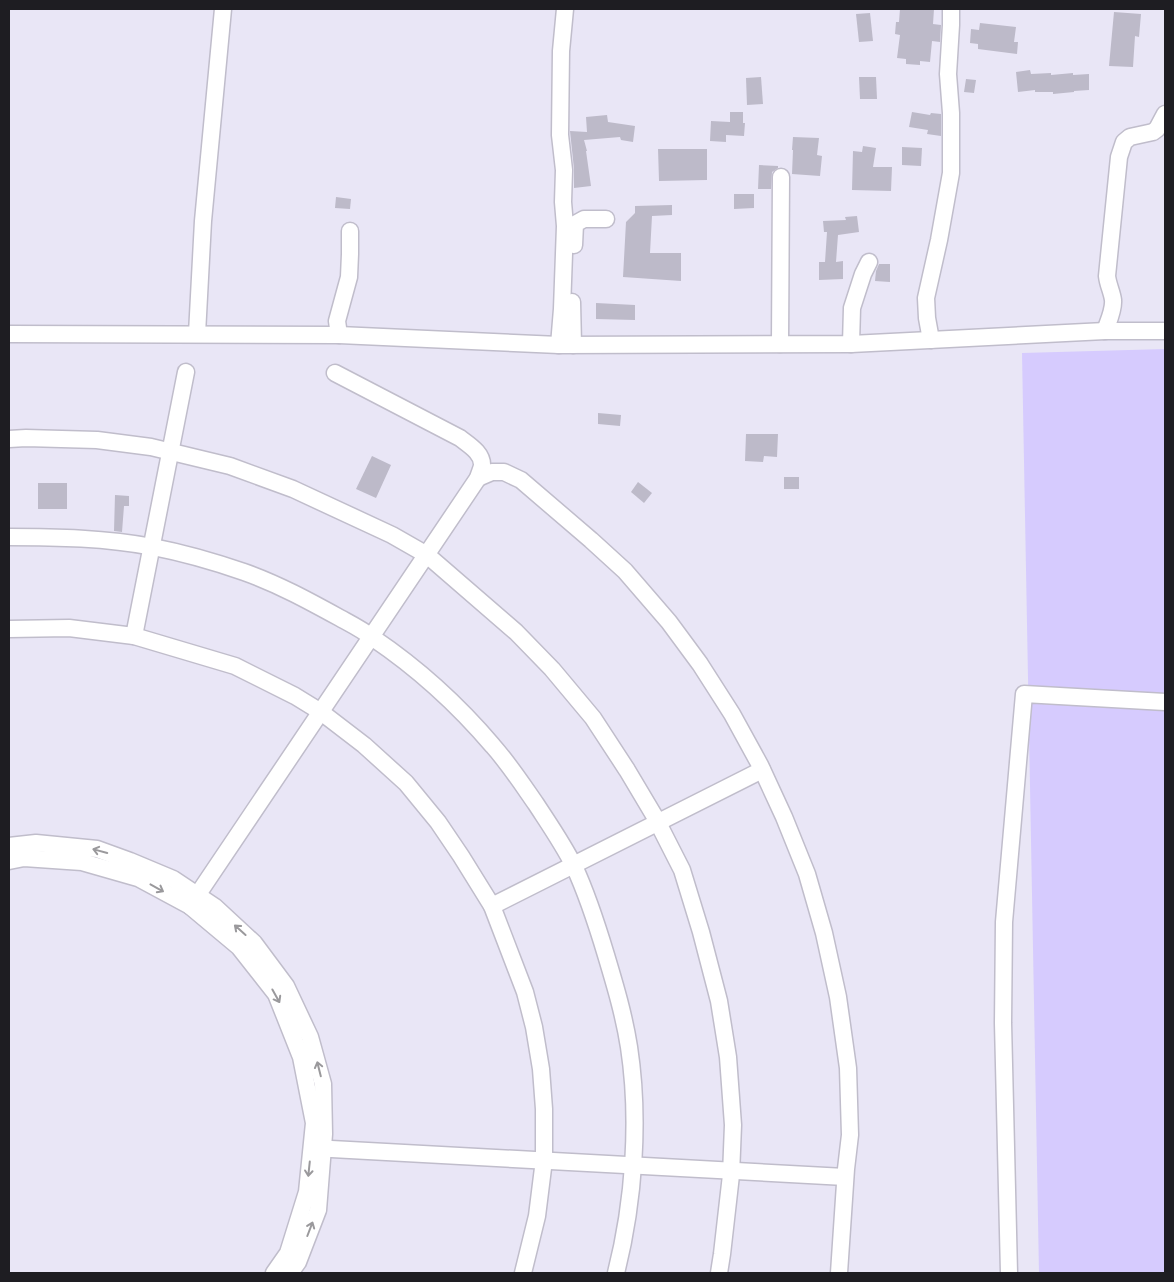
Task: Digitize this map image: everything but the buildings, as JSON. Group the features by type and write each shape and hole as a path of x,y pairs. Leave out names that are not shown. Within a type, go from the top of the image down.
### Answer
{"street":[{"path":"198,334 203,220 223,9"},
{"path":"564,9 561,51 560,135 564,170 563,202 565,226 562,309 566,345"},
{"path":"931,340 926,298 940,240 950,173 951,113 948,74 951,9"},
{"path":"1104,331 1114,301 1107,276 1119,157 1124,142 1130,137 1153,132 1157,129 1165,114"},
{"path":"780,344 781,177"},
{"path":"566,345 572,315 572,264 576,224 584,219 606,219"},
{"path":"339,336 337,321 349,277 350,231"},
{"path":"851,344 852,308 869,262"},
{"path":"9,334 339,336 566,345 851,344 1104,331 1165,331"},
{"path":"134,636 186,372"},
{"path":"194,901 478,478 482,466 480,457 472,447 452,434 335,374"},
{"path":"9,439 26,438 106,442 150,447 230,466 293,488 392,535 427,554 516,632 593,718 655,817 682,870 719,1001 728,1058 733,1125 731,1176 719,1273"},
{"path":"478,478 492,472 504,472 521,480 625,571 669,622 700,664 732,714 762,770 784,817 807,874 824,933 838,997 848,1068 850,1135 845,1177 839,1273"},
{"path":"9,537 101,540 151,547 198,558 246,573 303,598 372,636 442,694 493,746 520,780 557,836 574,867 598,926 618,993 629,1047 634,1098 634,1160 624,1243 616,1273"},
{"path":"9,629 70,628 134,636 235,666 295,696 321,712 364,745 406,783 438,822 492,906 525,992 534,1027 541,1069 544,1110 544,1160 538,1216 523,1273"},
{"path":"1009,1273 1003,1023 1004,922 1024,694 1165,702"},
{"path":"492,906 762,770"},
{"path":"9,846 36,843 97,849 130,860 174,879 239,947 276,994 301,1057 317,1149 318,1210 298,1262 290,1273"},
{"path":"9,861 24,858 82,862 138,878 194,901"},
{"path":"317,1149 845,1177"},
{"path":"274,1273 288,1253 307,1192 317,1149"}],"shaded area":[{"path":"1165,349 1165,1273 1039,1273 1022,353"}]}
